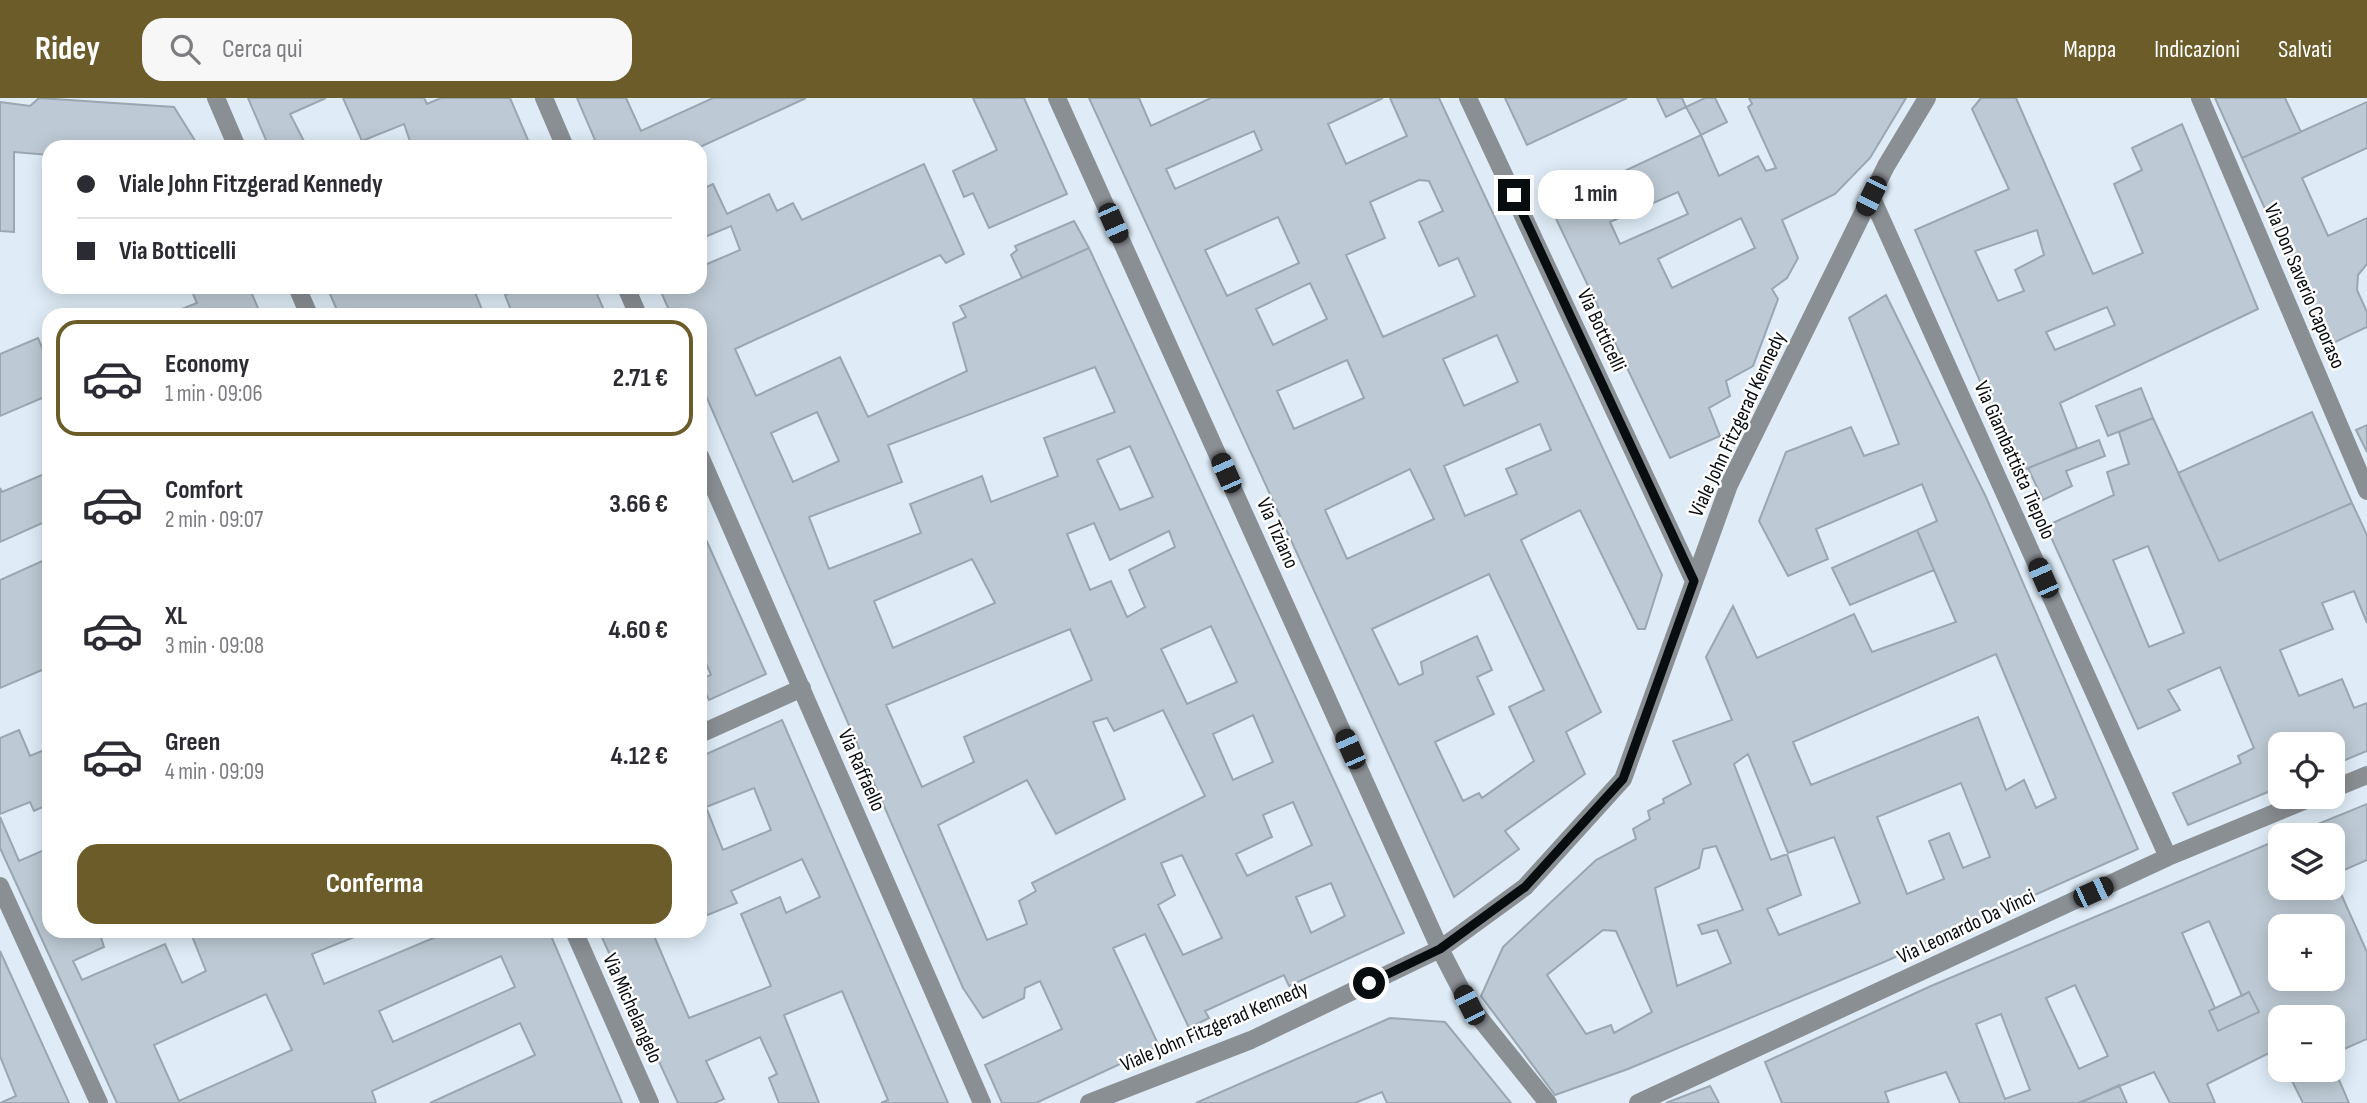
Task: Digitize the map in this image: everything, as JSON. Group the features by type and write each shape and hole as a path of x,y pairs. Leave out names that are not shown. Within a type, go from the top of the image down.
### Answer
{"street":[{"path":"216,98 234,140"},
{"path":"544,98 562,140"},
{"name":"Via Tiziano","path":"1057,98 1440,949 1469,1005 1548,1103"},
{"name":"Via Botticelli","path":"1468,98 1694,581"},
{"name":"Viale John Fitzgerad Kennedy","path":"1089,1103 1251,1040 1440,949 1525,887 1623,779 1728,485 1871,196 1927,98"},
{"name":"Via Don Saverio Caporaso","path":"2200,98 2367,491"},
{"name":"Via Giambattista Tiepolo","path":"1871,196 2168,857"},
{"name":"Via Raffaello","path":"707,472 982,1103"},
{"path":"707,731 802,688"},
{"path":"2345,784 2367,775"},
{"name":"Via Leonardo Da Vinci","path":"1638,1103 2168,857 2284,809"},
{"path":"0,886 99,1103"},
{"name":"Via Michelangelo","path":"577,938 650,1103"}],"building":[{"path":"39,98 174,107 195,140 42,140 42,154 14,152 14,232 0,231 0,102 30,106"},
{"path":"248,98 326,98 290,114 303,140 266,140"},
{"path":"343,98 424,98 427,104 441,98 510,98 528,140 410,140 404,124 362,140"},
{"path":"577,98 626,98 641,131 713,98 806,98 707,144 707,140 595,140"},
{"path":"973,98 1024,98 1067,194 989,228 973,193 964,197 953,171 997,150"},
{"path":"1089,98 1139,98 1151,126 1211,98 1383,98 1328,124 1346,164 1407,136 1390,98 1439,98 1662,575 1645,629 1638,629 1580,510 1521,540 1601,712 1566,732 1585,774 1505,831 1519,849 1454,897","holes":["1254,131 1262,150 1175,189 1166,169","1419,180 1429,181 1443,211 1419,222 1439,266 1458,258 1475,296 1383,337 1346,255 1385,238 1370,202","1278,217 1299,263 1227,296 1205,250","1310,283 1327,319 1273,345 1256,309","1497,335 1518,382 1464,406 1443,359","1347,360 1364,398 1294,429 1277,391","1540,424 1551,450 1506,469 1517,494 1465,516 1444,466","1410,469 1434,519 1347,559 1325,510","1489,574 1544,690 1509,707 1534,761 1482,798 1479,793 1463,801 1435,742 1494,714 1477,677 1492,670 1477,636 1421,662 1423,674 1399,685 1372,629"]},
{"path":"1505,98 1627,98 1527,145"},
{"path":"1657,98 1682,98 1686,107 1666,117"},
{"path":"1705,98 1715,98 1727,122 1701,135 1686,107"},
{"path":"1749,98 1906,98 1870,158 1835,194 1782,220 1798,258 1787,278 1772,289 1778,299 1753,366 1726,381 1730,396 1709,408 1720,436 1670,458 1550,206 1701,135 1719,176 1758,156 1766,171 1776,168 1748,107 1752,104","holes":["1678,192 1688,214 1620,244 1610,222","1741,218 1755,248 1672,288 1658,259"]},
{"path":"1981,98 2016,98 2093,274 2143,253 2114,184 2142,170 2132,148 2182,124 2258,309 2060,403 2077,448 2019,472 1915,230 2009,189 1972,109","holes":["2037,230 2044,255 2015,270 2024,291 1998,301 1975,251","2107,307 2115,325 2055,350 2046,332"]},
{"path":"2215,98 2285,98 2301,132 2242,158"},
{"path":"2367,102 2367,148 2302,178 2328,236 2367,218 2367,264 2358,275 2357,290 2367,312 2367,327 2327,346 2242,158"},
{"path":"924,164 964,254 946,263 940,255 735,349 756,396 840,357 868,417 967,371 953,323 966,317 960,306 1089,248 1404,933 1289,986 1284,975 1205,1011 1209,1018 1189,1028 1145,934 1113,948 1159,1046 1036,1103 1002,1103 985,1065 1062,1029 1040,981 1025,988 1024,998 983,1018 963,988 707,398 707,308 668,308 662,294 707,294 707,264 740,250 731,226 707,236 707,187 713,184 727,214 769,194 777,211 793,203 802,220","holes":["1095,367 1115,412 1044,438 1058,476 991,502 982,476 910,504 921,533 829,569 809,517 902,482 888,445","817,412 839,461 793,482 771,433","1130,446 1153,497 1120,510 1097,460","1094,523 1110,560 1169,531 1175,547 1129,570 1145,607 1127,617 1111,581 1090,590 1067,534","972,559 995,603 893,648 874,601","1211,626 1237,682 1187,704 1161,649","1070,629 1092,680 964,737 974,762 922,787 886,705","1163,710 1205,796 1032,883 1036,891 1019,901 1027,924 987,940 938,825 1027,780 1056,834 1125,799 1093,722 1107,718 1114,731","1253,715 1273,762 1233,780 1213,734","1293,802 1312,845 1247,876 1236,854 1272,837 1263,815","1182,855 1222,938 1183,955 1158,905 1175,895 1161,863","1331,883 1345,916 1311,933 1296,897"]},
{"path":"1074,221 1089,248 1022,278 1011,255 1017,250 1015,246"},
{"path":"193,294 252,294 258,308 184,308 197,303"},
{"path":"330,294 476,294 481,308 336,308"},
{"path":"597,294 603,308 510,308 505,295"},
{"path":"1886,295 1986,497 2138,849 1884,962 1628,1069 1555,1095 1481,996 1503,947 1596,860 1636,839 1633,829 1650,819 1648,811 1664,803 1663,799 1691,784 1673,741 1732,720 1706,657 1733,606 1757,658 1854,614 1872,652 1956,622 1917,530 1937,521 1922,484 1816,529 1828,559 1788,576 1759,521 1786,452 1851,427 1864,456 1899,444 1849,318","holes":["1996,654 2056,798 2036,808 2024,780 2006,790 1978,717 1811,785 1793,742","1748,754 1788,853 1834,837 1860,903 1779,935 1767,909 1801,895 1787,854 1771,860 1734,764","1961,783 1990,857 1963,868 1949,833 1929,841 1944,879 1907,894 1877,817","1716,846 1743,910 1698,925 1702,934 1717,930 1731,963 1677,986 1655,888 1699,868 1703,849","1603,930 1616,931 1652,1012 1614,1033 1611,1025 1586,1034 1547,975"]},
{"path":"38,338 42,347 42,398 0,416 0,354"},
{"path":"2141,388 2153,418 2108,436 2096,406"},
{"path":"2312,412 2352,503 2219,561 2178,473"},
{"path":"2153,418 2219,561 2352,503 2367,535 2367,623 2354,591 2322,603 2333,629 2280,650 2299,696 2342,679 2354,708 2367,703 2367,751 2345,760 2345,732 2268,732 2268,792 2188,825 2173,793 2241,763 2238,756 2254,748 2220,667 2168,690 2180,710 2138,729 2046,526 2114,495 2107,472 2129,464 2119,432","holes":["2148,546 2184,633 2149,647 2113,560"]},
{"path":"2367,425 2367,452 2356,430"},
{"path":"2099,440 2105,456 2066,471 2072,486 2043,500 2028,468"},
{"path":"42,475 42,523 0,542 0,488 2,492"},
{"path":"1917,530 1934,570 1850,605 1832,568"},
{"path":"707,542 766,674 709,700 707,676 711,675 707,666"},
{"path":"42,561 42,670 0,688 0,580"},
{"path":"782,720 948,1103 881,1103 888,1100 842,991 784,1015 819,1103 779,1103 769,1078 777,1074 760,1037 706,1061 724,1099 715,1103 678,1103 602,938 655,938 689,1018 771,986 741,914 780,897 786,913 820,897 802,859 731,891 737,903 707,915 707,810 723,850 771,830 754,788 707,807 707,754"},
{"path":"19,730 30,756 42,751 42,807 34,811 30,802 0,814 0,738"},
{"path":"2367,804 2367,860 2345,870 2345,823 2320,823"},
{"path":"0,817 19,861 42,851 42,938 101,938 104,947 73,961 82,980 165,944 182,983 206,971 193,938 352,938 312,954 324,984 433,938 552,938 622,1103 430,1103 535,1055 520,1023 372,1091 376,1103 117,1103 0,848","holes":["501,956 515,987 393,1042 379,1011","266,994 292,1050 179,1101 154,1045"]},
{"path":"2268,844 2268,900 2344,900 2367,952 2367,1039 2345,1049 2345,1005 2268,1005 2268,1054 2207,1084 2215,1103 2170,1103 2154,1072 2078,1103 1960,1103 1946,1072 1885,1092 1889,1103 1782,1103 1765,1062 1931,986","holes":["2209,921 2242,996 2249,992 2259,1012 2218,1031 2209,1011 2215,1008 2182,933","2075,985 2108,1056 2079,1069 2046,998","2001,1014 2030,1090 2005,1099 1976,1024"]},
{"path":"0,951 69,1103 0,1103 16,1096 0,1056"},
{"path":"2249,992 2259,1012 2218,1031 2209,1011"},
{"path":"1390,1018 1445,1022 1511,1103 1387,1103 1382,1092 1355,1103 1196,1103"},
{"path":"2292,1082 2340,1082 2349,1103 2303,1103"},
{"path":"2119,1085 2127,1103 2080,1103"},
{"path":"1710,1086 1719,1103 1666,1103"}],"route":[{"path":"1369,983 1440,949 1525,887 1623,779 1694,581 1514,195"}]}
